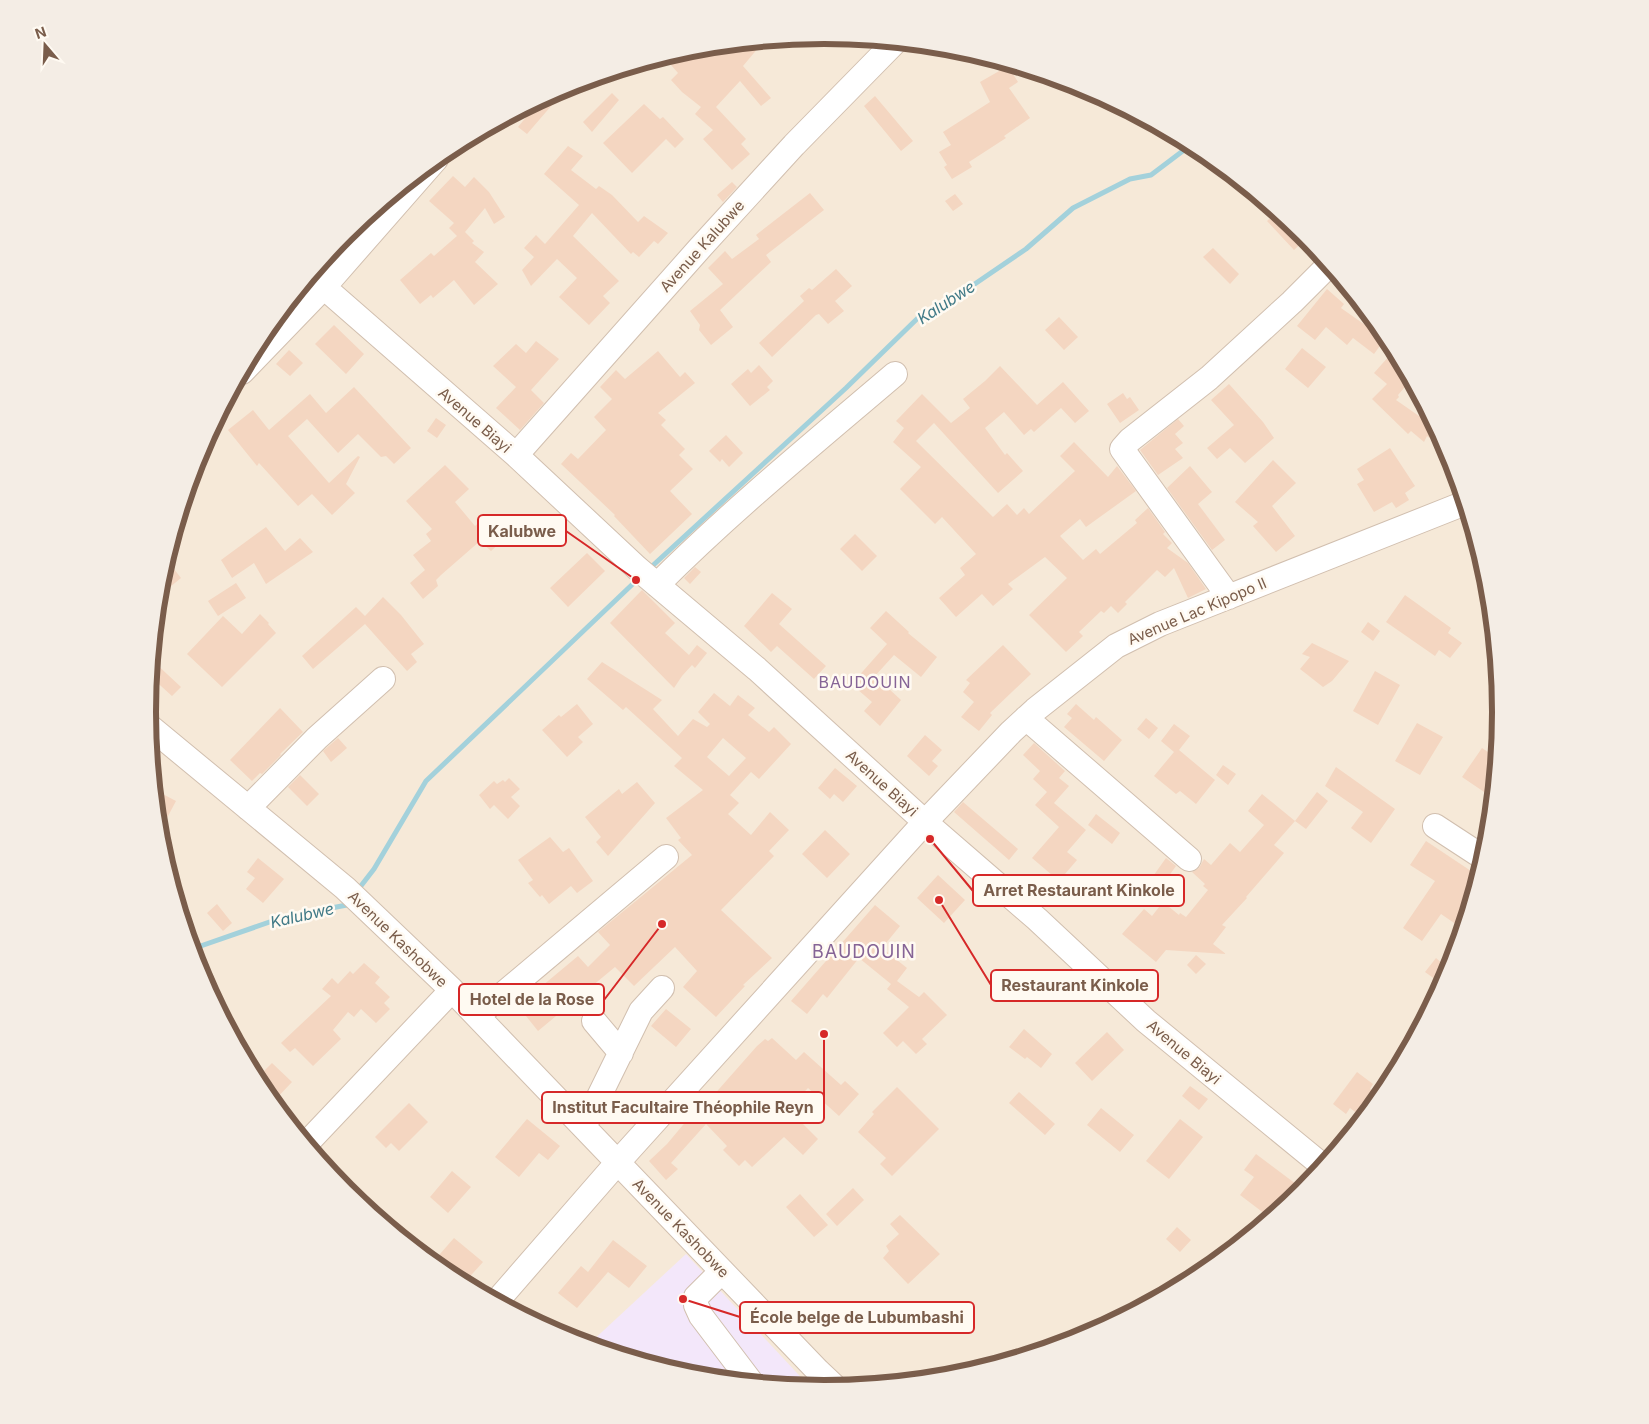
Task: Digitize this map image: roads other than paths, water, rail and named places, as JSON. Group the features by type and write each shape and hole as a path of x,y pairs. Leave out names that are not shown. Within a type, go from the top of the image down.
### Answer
{"street":[{"name":"Avenue Kalubwe","path":"516,455 794,145 890,47"},
{"path":"275,333 317,282 397,199"},
{"path":"1229,597 1122,450 1130,440 1209,378 1325,269"},
{"name":"Avenue Biayi","path":"317,282 516,455 647,576 763,675 925,822 1037,919 1146,1021 1318,1162"},
{"path":"647,576 688,554 766,484 895,374"},
{"name":"Avenue Lac Kipopo II","path":"501,1297 618,1162 925,822 1026,718 1116,646 1160,624 1460,505"},
{"path":"248,808 317,738 383,679"},
{"path":"1026,718 1189,859"},
{"name":"Avenue Kashobwe","path":"157,733 351,894 452,990 827,1380"},
{"path":"1435,826 1477,854"},
{"path":"477,1016 666,857"},
{"path":"584,1127 641,1011 662,988"},
{"path":"310,1139 452,990"},
{"path":"594,1021 621,1053"},
{"path":"722,1271 696,1297 696,1305 700,1316 746,1376"}],"waterway":[{"name":"Kalubwe","path":"649,569 846,388 922,314 963,292 1026,249 1073,208 1130,179 1151,175 1185,149"},
{"name":"Kalubwe","path":"357,891 374,869 426,781 639,578"},
{"name":"Kalubwe","path":"199,947 284,917 347,905 349,902"}],"place":[{"name":"Kalubwe","path":"636,580"},
{"name":"Arret Restaurant Kinkole","path":"930,839"},
{"name":"Restaurant Kinkole","path":"939,900"},
{"name":"Hotel de la Rose","path":"662,924"},
{"name":"Institut Facultaire Théophile Reyn","path":"824,1034"},
{"name":"École belge de Lubumbashi","path":"683,1299"}],"district":[{"name":"BAUDOUIN","path":"865,682"},
{"name":"BAUDOUIN","path":"864,951"}]}
